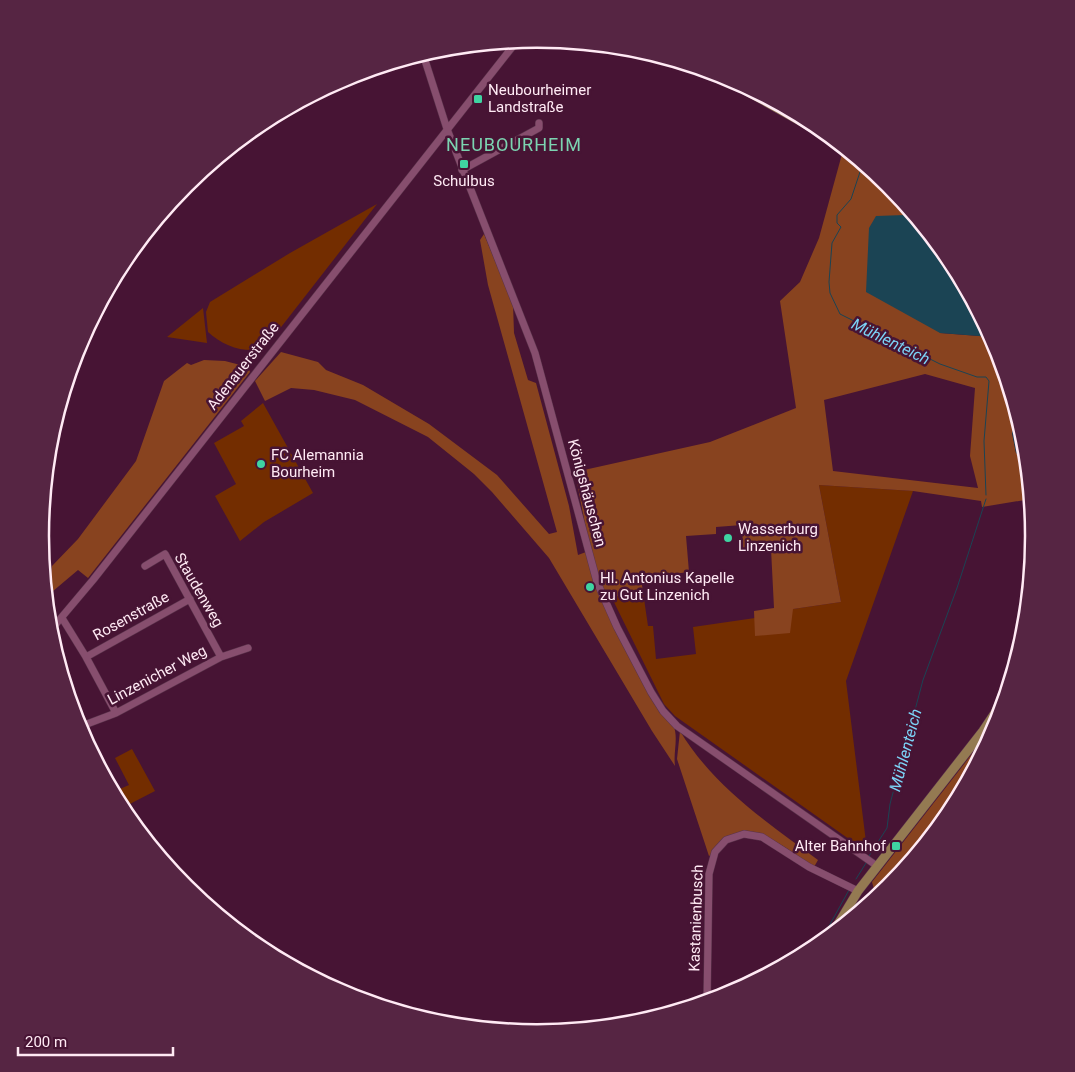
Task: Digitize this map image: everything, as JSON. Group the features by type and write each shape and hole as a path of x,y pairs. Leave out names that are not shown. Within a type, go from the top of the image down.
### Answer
{"main road":[{"path":"840,919 858,891 990,721"}],"street":[{"name":"Adenauerstraße","path":"57,624 511,49"},
{"name":"Königshäuschen","path":"425,61 462,170 535,353 595,577 617,627 656,700 677,726 877,866"},
{"path":"462,170 539,128 539,123"},
{"name":"Staudenweg","path":"145,566 164,554 221,657"},
{"name":"Rosenstraße","path":"86,657 190,599"},
{"path":"62,618 86,657 116,713"},
{"name":"Linzenicher Weg","path":"86,724 116,713 221,657 248,648"},
{"name":"Kastanienbusch","path":"707,994 711,862 715,852 726,840 737,835 754,834 809,866 858,891"}],"shaded area":[{"path":"842,154 883,191 906,216 940,333 983,336 1000,379 1014,428 1012,433 1016,453 1019,455 1025,500 982,507 981,501 913,491 819,485 841,602 793,609 790,633 755,636 754,611 774,608 771,549 743,551 742,525 716,527 716,534 686,536 689,572 641,578 643,592 607,598 590,550 575,472 710,442 796,408 780,301 800,282 819,238","holes":["925,374 975,388 970,456 978,488 833,471 824,400"]},
{"path":"377,204 264,349 248,350 227,345 208,332 206,312 210,302 290,253"},
{"path":"484,234 513,304 514,333 528,380 536,383 569,506 578,555 586,552 598,590 673,724 676,734 675,766 652,731 549,558 474,474 428,437 355,400 314,390 291,388 265,401 255,381 281,352 318,362 326,370 363,385 429,424 497,475 549,534 557,532 488,285 480,240"},
{"path":"203,308 207,343 167,337"},
{"path":"204,360 225,361 248,367 250,372 88,578 78,570 52,592 52,566 78,539 136,461 164,381 187,363 191,365"},
{"name":"FC Alemannia Bourheim","path":"263,403 313,493 264,522 240,541 215,496 236,484 214,443 244,426 241,421"},
{"path":"819,485 913,491 846,681 866,842 856,844 675,716 664,704 611,596 643,592 648,626 653,626 656,659 696,654 693,627 755,618 756,636 793,609 841,602"},
{"path":"680,731 693,751 725,786 761,817 818,860 814,867 776,842 755,833 745,832 737,834 709,856 677,759"},
{"path":"979,745 961,780 925,833 905,858 874,890 872,882"},
{"path":"132,749 155,791 129,804 120,789 129,785 115,758"}],"water":[{"path":"876,216 907,216 944,265 961,292 983,336 940,333 866,292 869,228"},
{"path":"1014,428 1019,455 1016,453 1012,433"}],"waterway":[{"name":"Mühlenteich","path":"861,170 851,199 837,215 837,223 841,227 832,243 830,293 840,314 940,364 977,377 986,377 989,381 984,441 986,495"},
{"name":"Mühlenteich","path":"869,856 887,828 890,804 923,680 957,588 986,499"},
{"name":"Mühlenteich","path":"856,879 866,863"},
{"name":"Mühlenteich","path":"827,929 849,890"}],"place":[{"name":"Neubourheimer Landstraße","path":"478,99"},
{"name":"Schulbus","path":"464,164"},
{"name":"FC Alemannia Bourheim","path":"261,464"},
{"name":"Wasserburg Linzenich","path":"728,538"},
{"name":"Hl. Antonius Kapelle zu Gut Linzenich","path":"590,587"},
{"name":"Alter Bahnhof","path":"896,846"}],"district":[{"name":"NEUBOURHEIM","path":"514,145"}]}
